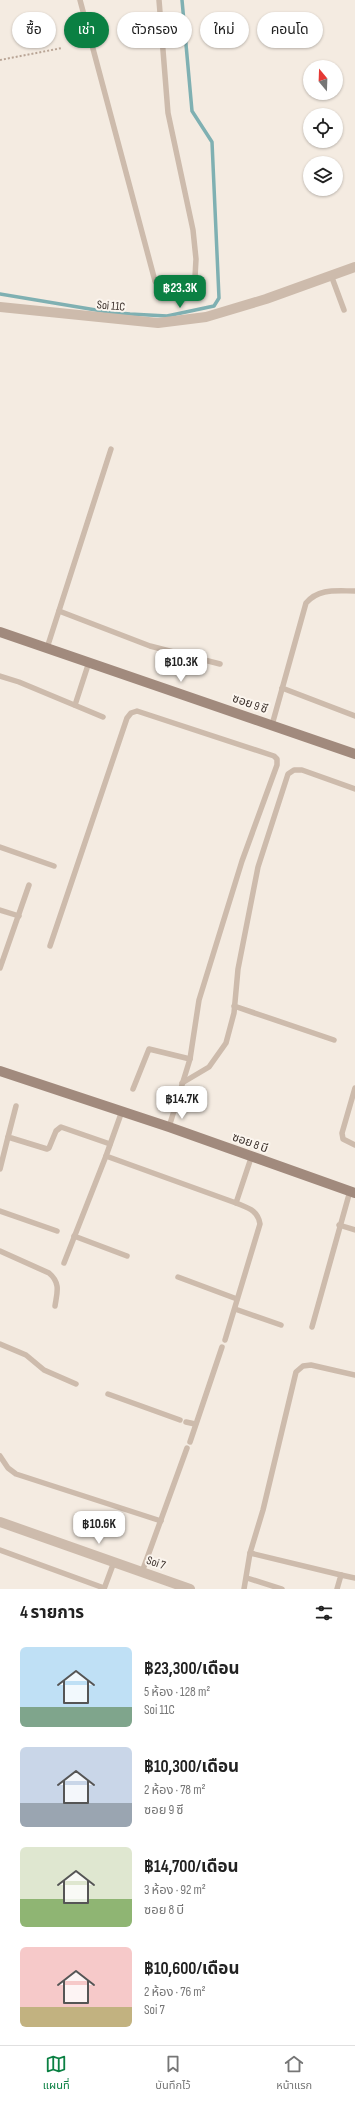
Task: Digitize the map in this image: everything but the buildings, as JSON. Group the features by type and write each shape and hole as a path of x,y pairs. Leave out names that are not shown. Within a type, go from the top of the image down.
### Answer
{"street":[{"name":"Soi 11C","path":"0,307 158,323 206,317 266,299 355,267"},
{"name":"ซอย 9 ซี","path":"0,632 355,754"},
{"name":"ซอย 8 บี","path":"0,1071 169,1127 251,1158 352,1192"},
{"name":"Soi 7","path":"0,1522 190,1589"}],"lane":[{"path":"80,0 155,281 161,289 166,291 191,283 195,277 196,259 193,230 168,113 165,58 159,0"},
{"path":"331,275 344,310"},
{"path":"47,648 110,449"},
{"path":"272,726 306,603 312,595 322,592 355,591"},
{"path":"59,611 150,646 220,664"},
{"path":"75,705 89,662"},
{"path":"0,676 19,682 103,717"},
{"path":"282,688 355,716"},
{"path":"50,946 127,718 131,713 137,711 274,756 277,759 277,765 242,861 199,1000 190,1059 169,1127"},
{"path":"182,1083 209,1067 226,1043 234,1006 238,970 258,867 288,774 294,770 302,770 355,789"},
{"path":"0,847 54,866"},
{"path":"0,968 29,885"},
{"path":"0,910 19,916"},
{"path":"234,1006 334,1040"},
{"path":"133,1089 149,1049 190,1059"},
{"path":"355,1088 342,1133 343,1139 355,1145"},
{"path":"0,1169 16,1106"},
{"path":"64,1263 122,1111"},
{"path":"8,1137 47,1149 49,1148 56,1131 61,1127 110,1144"},
{"path":"106,1156 256,1211 259,1216 260,1224 225,1340"},
{"path":"236,1203 251,1158"},
{"path":"312,1327 339,1225 352,1192"},
{"path":"0,1211 57,1231"},
{"path":"339,1225 355,1230"},
{"path":"74,1236 127,1256"},
{"path":"0,1251 49,1273 55,1278 58,1285 55,1306"},
{"path":"178,1277 237,1299"},
{"path":"234,1308 281,1325"},
{"path":"0,1344 26,1354 44,1370 76,1384"},
{"path":"142,1572 222,1348"},
{"path":"244,1589 248,1578 250,1553 263,1510 296,1372 303,1366 311,1365 355,1375"},
{"path":"108,1394 195,1424"},
{"path":"0,1456 8,1468 16,1474 161,1521"},
{"path":"0,1550 104,1589 114,1562"},
{"path":"250,1553 355,1578"},
{"path":"337,1589 341,1575"},
{"path":"248,1578 282,1589"}],"path":[{"path":"0,60 62,48"}],"waterway":[{"path":"0,294 108,312 167,316 214,306 219,298 212,142 192,111 182,0"}]}
